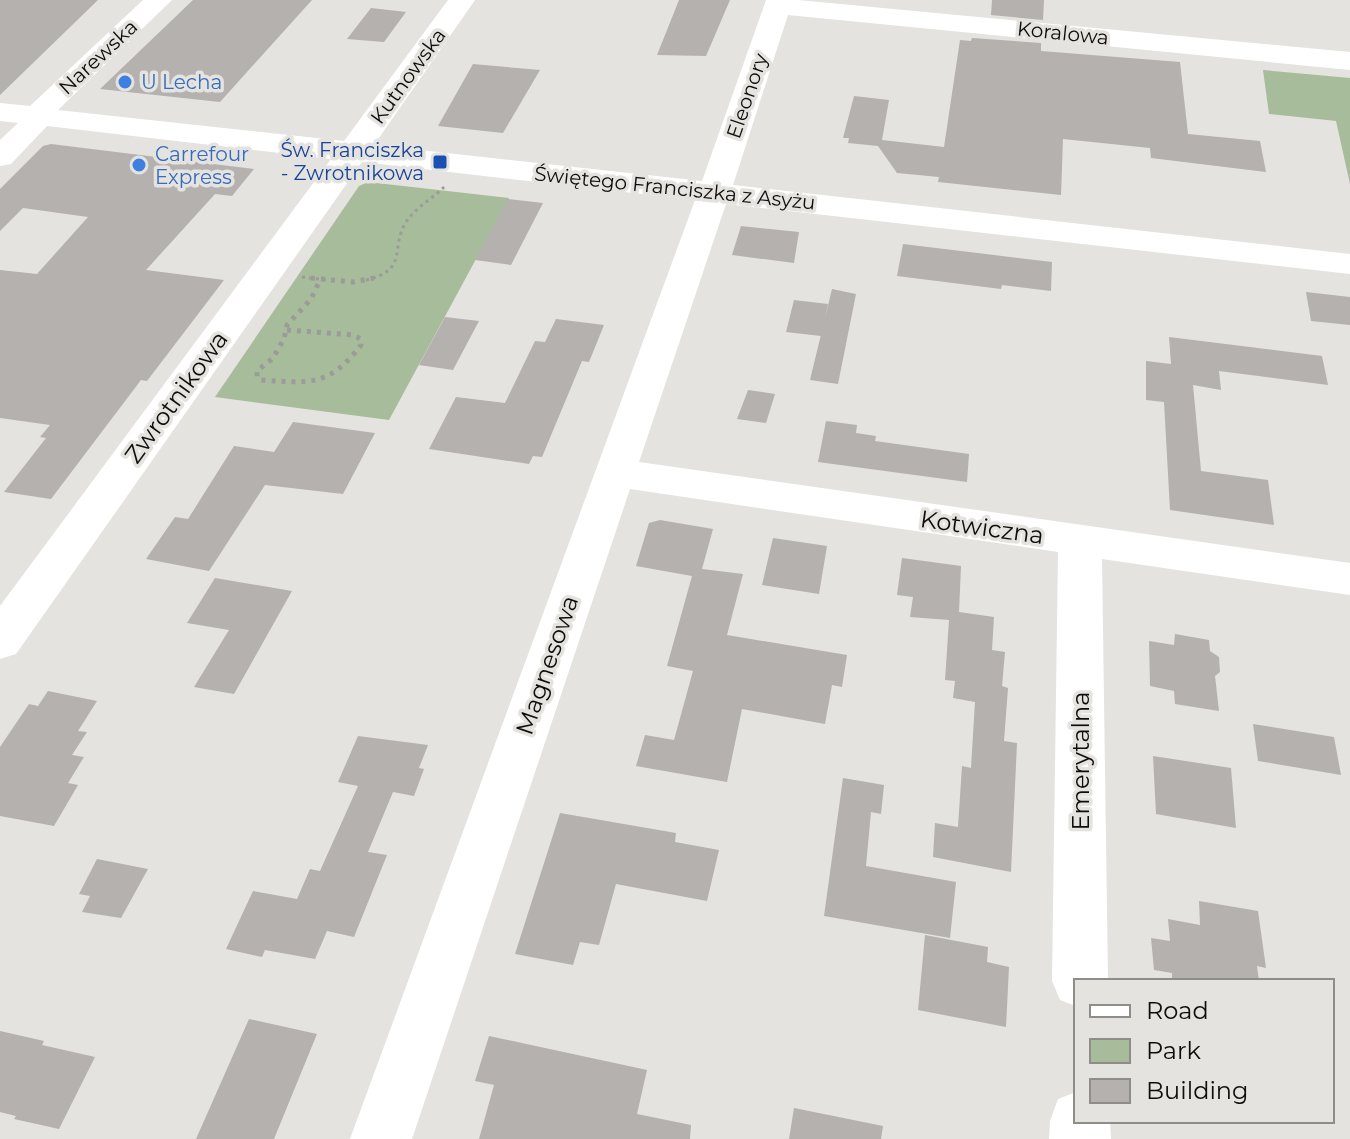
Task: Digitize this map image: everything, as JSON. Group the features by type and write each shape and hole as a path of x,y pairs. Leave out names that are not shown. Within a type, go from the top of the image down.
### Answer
{"street":[{"name":"Narewska","path":"0,157 39,117 47,104 159,0"},
{"name":"Kutnowska","path":"353,152 462,0"},
{"name":"Koralowa","path":"778,3 1076,23 1350,61"},
{"name":"Eleonory","path":"714,192 778,3"},
{"name":"Świętego Franciszka z Asyżu","path":"0,112 1350,264"},
{"name":"Zwrotnikowa","path":"0,641 353,152"},
{"name":"Magnesowa","path":"381,1139 714,192"},
{"name":"Kotwiczna","path":"615,473 1350,579"},
{"name":"Emerytalna","path":"1080,541 1080,979"}],"path":[{"path":"265,274 366,281 394,267 406,223 449,180"},
{"path":"287,330 353,335 361,339 361,345 336,376 312,382 261,380 257,377 257,371 273,358 290,322 311,299 320,280"}],"green space":[{"path":"1263,70 1350,78 1350,184 1336,121 1269,114"},
{"path":"368,182 509,198 389,420 215,397 359,186"}],"building":[{"path":"0,0 98,0 0,95"},
{"path":"193,0 312,0 220,102 100,89"},
{"path":"679,0 730,0 706,56 657,55"},
{"path":"992,0 1044,0 1043,20 991,15"},
{"path":"371,8 406,12 384,42 347,39"},
{"path":"972,38 1041,43 1041,51 1180,62 1188,134 1260,141 1266,172 1151,158 1150,148 1063,139 1061,195 938,182 939,177 897,173 878,146 848,143 849,138 843,138 854,96 889,100 882,140 944,147 960,40 971,41"},
{"path":"473,64 540,70 503,133 438,126"},
{"path":"51,144 254,169 232,196 215,194 146,270 224,280 147,381 141,380 51,499 4,492 46,438 40,437 50,425 0,418 0,270 37,274 88,217 23,208 0,231 0,189 43,146"},
{"path":"508,199 543,203 511,265 475,260"},
{"path":"741,226 799,232 794,263 732,255"},
{"path":"903,244 1052,262 1051,291 1002,285 1001,289 897,276"},
{"path":"832,289 856,294 838,384 810,380"},
{"path":"1306,292 1350,297 1350,325 1311,321"},
{"path":"794,300 828,304 821,336 786,332"},
{"path":"445,317 479,321 453,370 419,365"},
{"path":"556,319 604,325 589,362 582,361 542,457 533,456 529,464 429,449 456,397 505,403 535,341 545,342"},
{"path":"1169,337 1322,356 1328,385 1219,371 1221,390 1193,385 1201,471 1268,480 1274,525 1170,510 1164,402 1146,400 1146,361 1171,364"},
{"path":"748,390 775,394 766,423 737,419"},
{"path":"826,421 857,425 856,433 876,436 875,441 969,454 967,482 818,462"},
{"path":"293,422 375,433 343,494 265,485 209,571 146,559 175,517 188,519 234,446 274,452"},
{"path":"660,520 713,529 702,569 743,574 727,635 847,655 842,687 832,685 825,724 742,709 727,782 636,766 645,735 674,740 693,671 667,666 692,576 636,566 649,523"},
{"path":"773,538 827,546 819,594 762,585"},
{"path":"902,558 961,566 959,612 994,617 992,650 1005,652 1002,686 1008,688 1004,741 1017,743 1011,872 933,857 935,823 958,827 962,766 971,768 975,702 953,698 955,681 945,680 949,620 910,617 913,597 897,595"},
{"path":"215,578 292,591 234,694 194,687 229,630 187,623"},
{"path":"1175,634 1209,640 1210,651 1219,657 1220,672 1215,676 1219,711 1175,704 1174,691 1150,686 1149,641 1174,645"},
{"path":"48,691 97,701 78,731 87,732 72,755 84,757 68,783 78,785 54,826 0,816 0,747 29,704 38,706"},
{"path":"1253,724 1334,737 1341,775 1258,761"},
{"path":"358,736 428,745 419,768 424,769 414,796 393,792 368,852 387,855 354,937 327,931 315,959 265,950 262,957 226,949 253,891 297,899 310,869 320,871 358,786 338,782"},
{"path":"1153,756 1231,768 1236,828 1156,814"},
{"path":"843,778 884,785 881,814 871,812 866,866 956,882 950,938 824,916"},
{"path":"560,813 676,833 675,842 719,850 707,901 616,884 599,945 580,942 573,965 515,954"},
{"path":"97,859 148,869 121,918 82,912 90,896 79,894"},
{"path":"1199,901 1258,911 1266,968 1257,966 1259,979 1172,979 1172,973 1154,970 1151,938 1170,941 1168,919 1200,925"},
{"path":"925,935 988,947 987,962 1009,967 1006,1027 918,1010"},
{"path":"249,1019 317,1034 274,1139 196,1139"},
{"path":"0,1031 44,1041 42,1045 95,1057 59,1129 14,1119 16,1116 0,1112"},
{"path":"489,1036 647,1070 637,1114 691,1125 690,1139 479,1139 494,1085 475,1081"},
{"path":"794,1108 883,1126 881,1139 789,1139"}],"place":[{"name":"U Lecha","path":"125,82"},
{"name":"Św. Franciszka - Zwrotnikowa","path":"440,162"},
{"name":"Carrefour Express","path":"139,165"}]}
